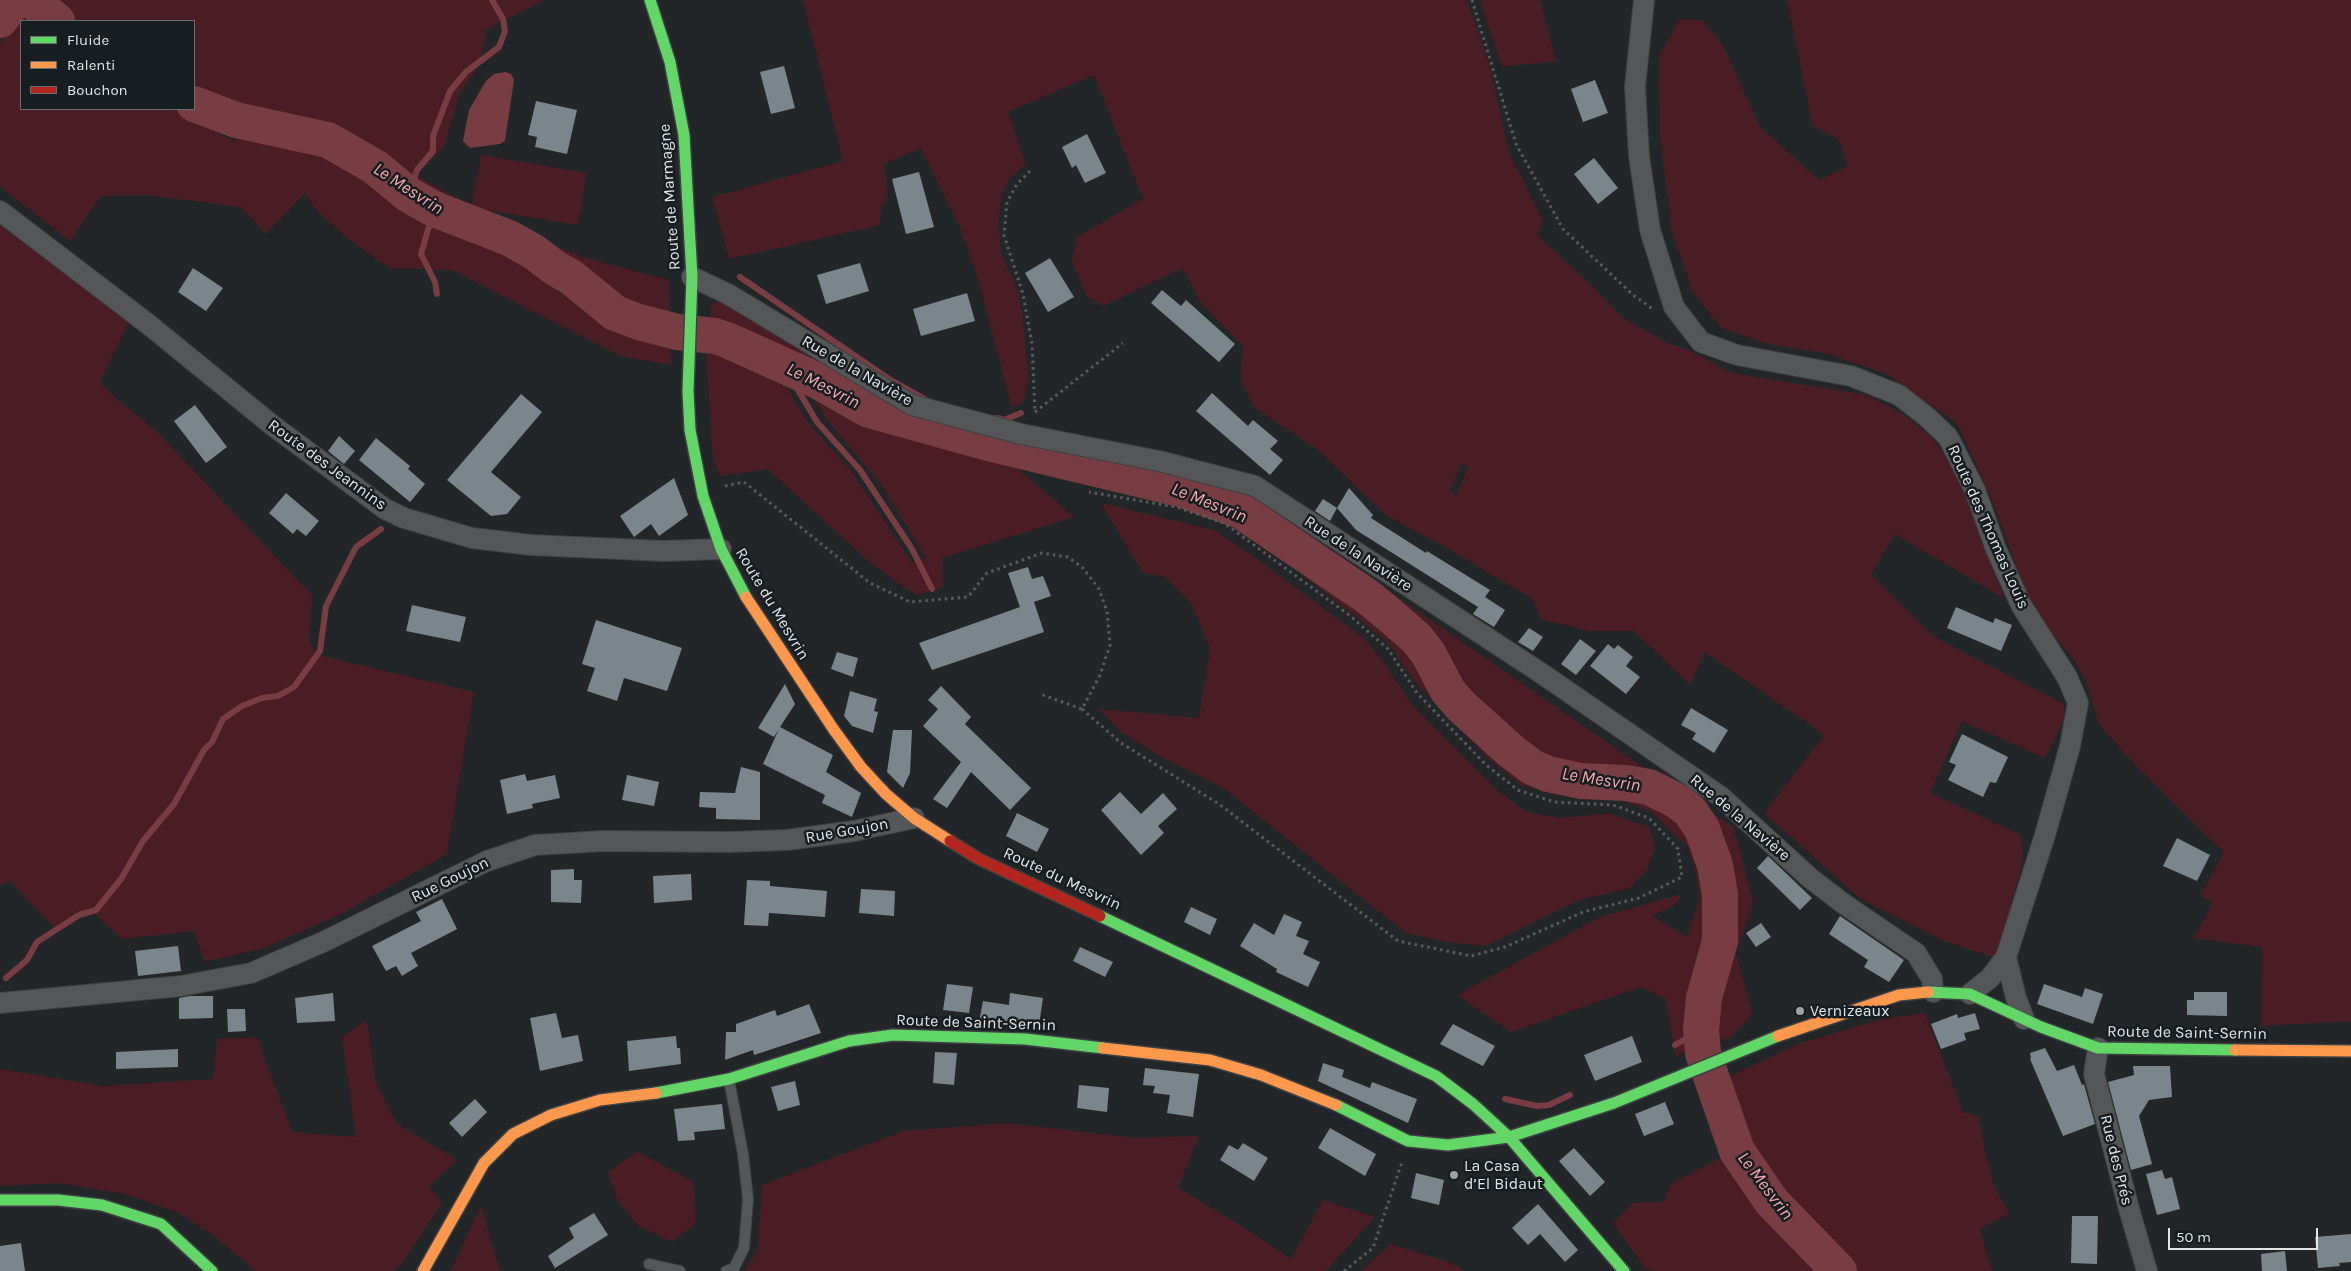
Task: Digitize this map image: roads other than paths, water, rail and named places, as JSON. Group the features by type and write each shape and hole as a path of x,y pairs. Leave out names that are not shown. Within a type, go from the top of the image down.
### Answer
{"street":[{"name":"Route de Marmagne","path":"650,0 670,62 684,135 692,277 690,352"},
{"name":"Route des Thomas Louis","path":"1644,0 1635,87 1639,156 1650,230 1674,307 1701,342 1737,355 1851,376 1898,395 1928,417 1948,437 1975,490 1996,549 2021,605 2067,677 2078,702 2070,746 2046,835 2006,957 1990,978 1970,994"},
{"name":"Route des Jeannins","path":"0,211 148,324 272,425 385,509 404,518 472,538 531,545 664,551 721,549"},
{"name":"Rue de la Navière","path":"692,277 728,294 912,405 1021,434 1160,461 1255,486 1538,671 1720,796 1810,878 1844,904 1916,953 1932,979 1933,992"},
{"name":"Route du Mesvrin","path":"690,352 688,391 690,430 703,496 721,549 774,640 834,730 886,794 914,818 979,859 1436,1076 1473,1104 1509,1137 1624,1271"},
{"name":"Rue Goujon","path":"0,1004 180,986 251,973 323,942 486,861 535,845 603,841 730,842 787,840 854,831 914,818"},
{"path":"2006,957 2016,998 2024,1019"},
{"name":"Route de Saint-Sernin","path":"423,1271 484,1163 513,1134 551,1115 600,1100 676,1090 729,1080 858,1040 893,1035 1026,1039 1210,1060 1261,1075 1332,1103 1408,1140 1448,1145 1509,1137 1614,1103 1743,1050 1898,995 1933,992 1970,994 2024,1019 2098,1048 2126,1050 2351,1051"},
{"name":"Rue des Prés","path":"2098,1048 2094,1074 2147,1271"},
{"path":"0,1200 58,1200 102,1205 161,1224 212,1271"}],"lane":[{"path":"726,1271 734,1268 744,1248 748,1199 743,1154 729,1080"},
{"path":"649,1264 680,1271"}],"waterway":[{"name":"Le Mesvrin","path":"0,20 15,0"},
{"name":"Le Mesvrin","path":"31,0 56,20"},
{"path":"409,195 417,170 433,151 433,136 450,91 466,72 499,47 505,31 503,19 492,0"},
{"name":"Le Mesvrin","path":"195,104 236,120 328,140 375,167 409,195 434,209 509,238 534,252 555,268 571,277 615,313 639,322 677,332 715,336 727,340 818,381 869,410 988,443 1180,489 1241,511 1368,597 1391,616 1417,639 1428,653 1448,691 1461,706 1511,751 1532,767 1548,774 1581,781 1626,783 1649,787 1677,801 1690,811 1702,829 1715,865 1720,895 1720,941 1704,998 1701,1030 1703,1053 1737,1151 1772,1202 1839,1271"},
{"path":"434,209 421,254 435,282 437,294"},
{"path":"740,277 889,379 925,399"},
{"path":"783,365 817,422 860,470 912,549 932,589"},
{"path":"997,418 1004,420 1021,413"},
{"path":"6,978 27,960 37,942 79,915 96,910 121,879 143,841 174,804 204,750 212,742 223,719 242,706 262,698 278,696 294,687 320,651 326,606 356,547 381,529"},
{"path":"1675,1045 1701,1030"},
{"path":"1505,1099 1537,1106 1549,1105 1570,1095"}],"place":[{"name":"Vernizeaux","path":"1800,1011"},
{"name":"La Casa d’El Bidaut","path":"1454,1175"}]}
